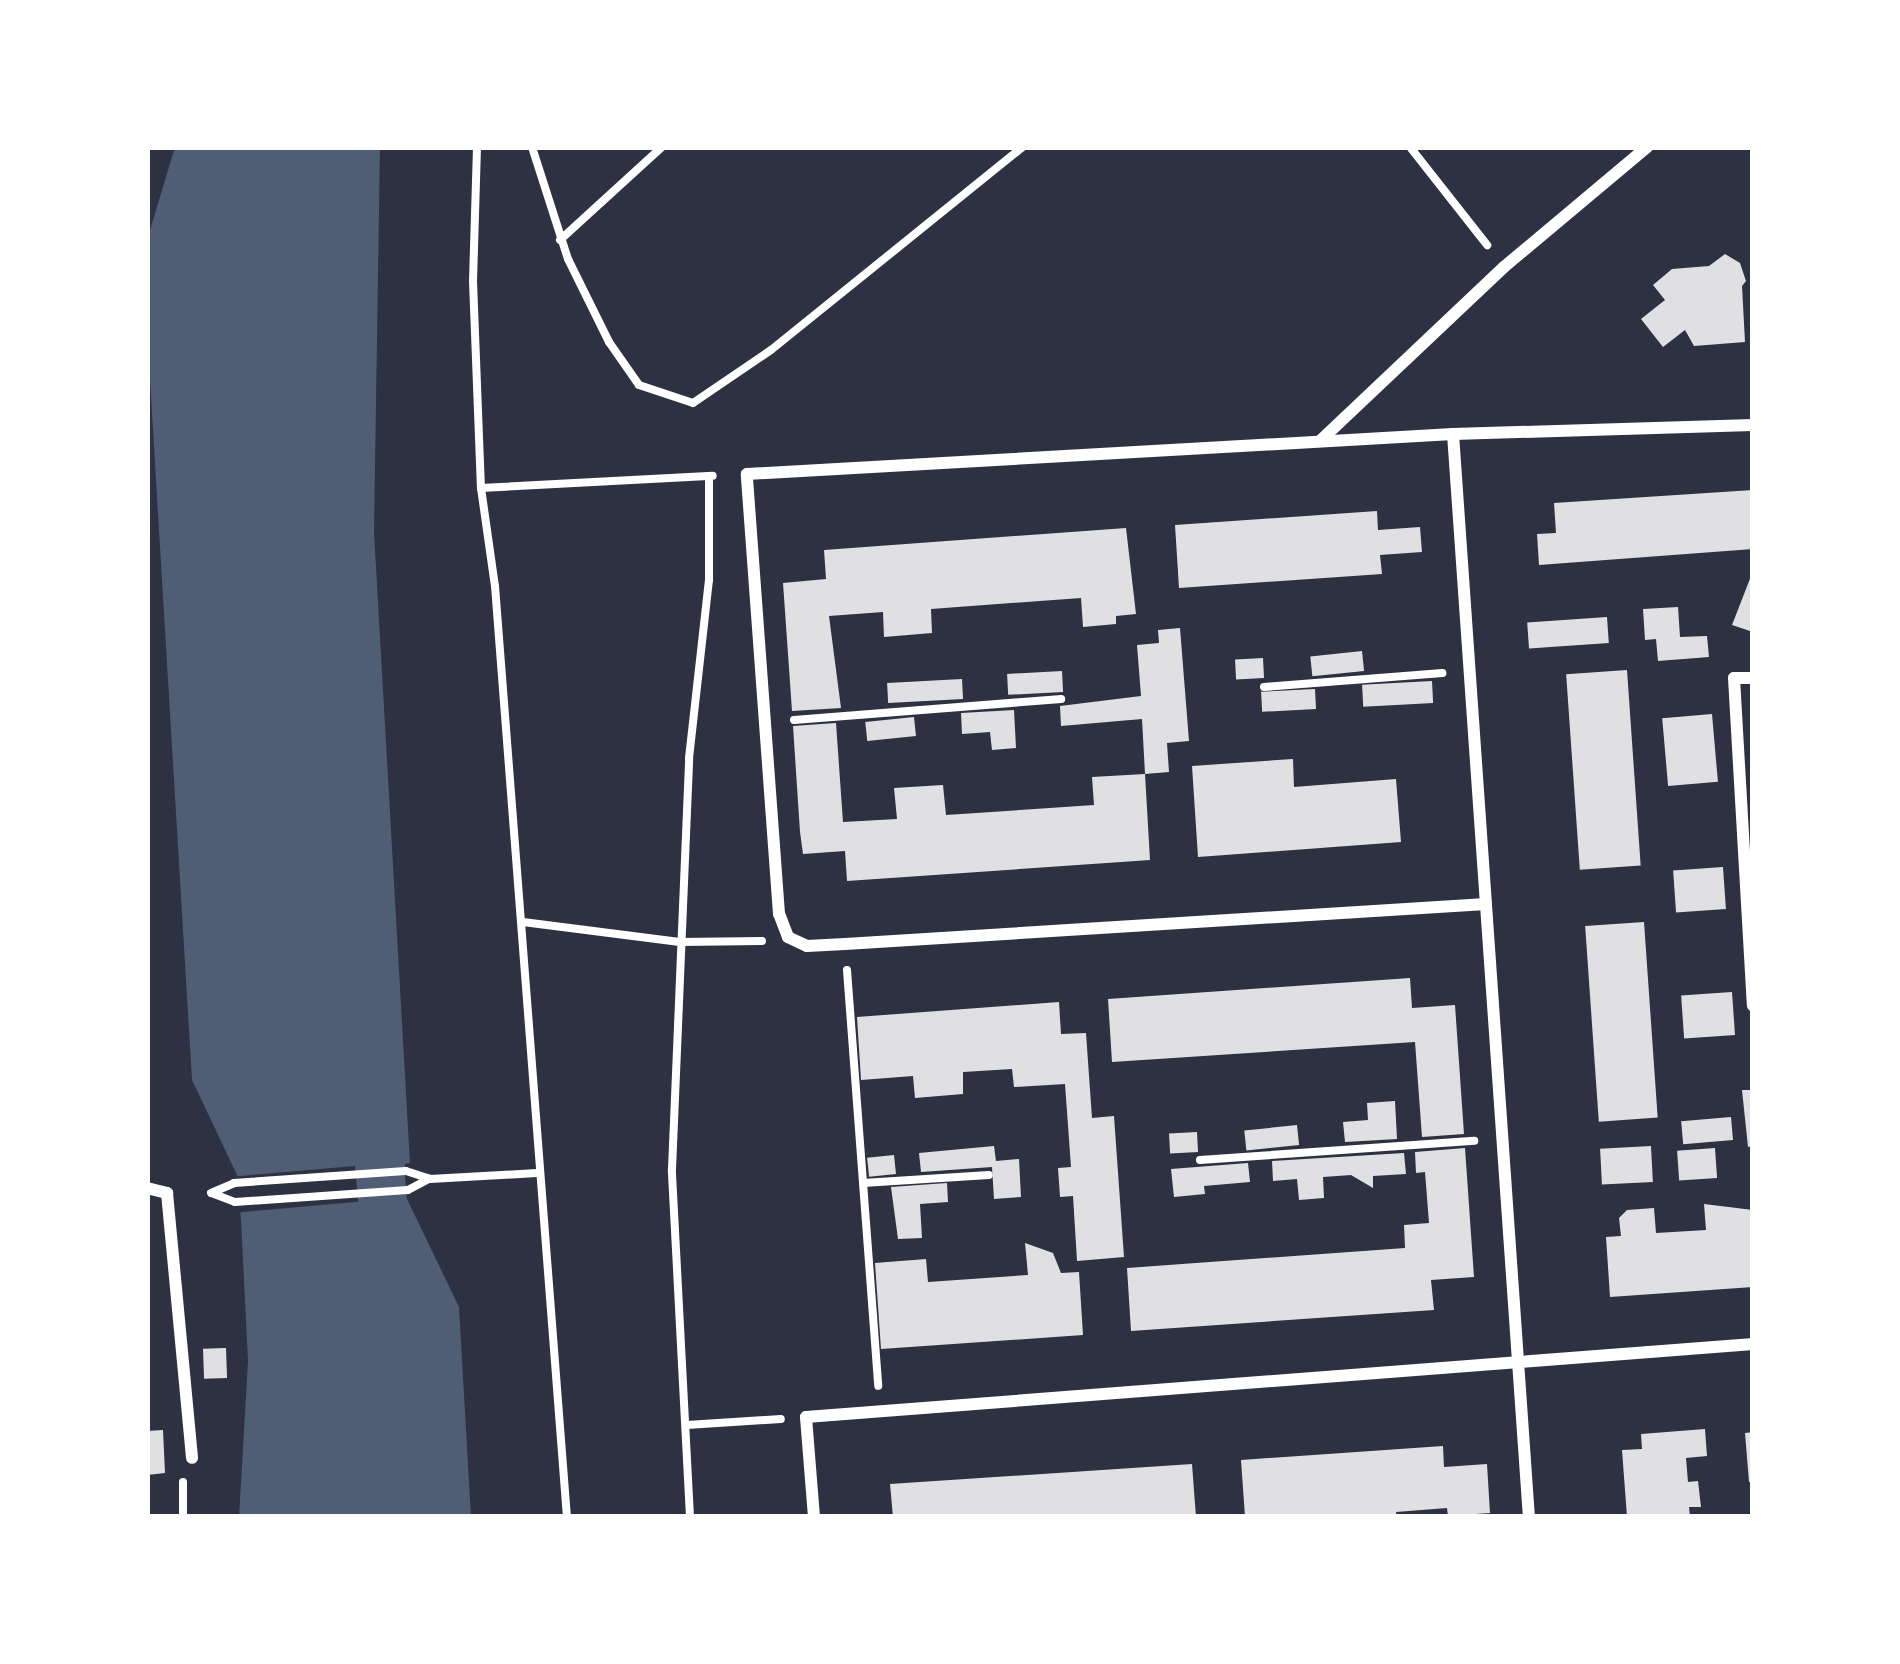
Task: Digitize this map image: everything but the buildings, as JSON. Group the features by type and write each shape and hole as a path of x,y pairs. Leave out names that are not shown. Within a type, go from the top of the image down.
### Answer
{"street":[{"path":"1320,441 1504,267 1647,147"},
{"path":"1486,904 806,946 788,937 779,914 747,474 1453,434 1753,425"},
{"path":"1453,434 1529,1517"},
{"path":"1753,678 1734,678 1753,1006"},
{"path":"147,1188 166,1193 192,1458"},
{"path":"814,1517 806,1417 1519,1366 1753,1344"}],"path":[{"path":"477,147 472,281 481,488 495,586 567,1517"},
{"path":"532,147 560,239 584,297 639,385 694,403 771,350 1023,147"},
{"path":"560,239 662,147"},
{"path":"1411,147 1504,267"},
{"path":"481,488 747,474"},
{"path":"690,1517 672,1169 689,758 709,580 710,476"},
{"path":"1264,687 1470,670"},
{"path":"766,722 1061,699"},
{"path":"523,922 680,942 749,943 788,937"},
{"path":"845,944 880,1411"},
{"path":"1200,1160 1503,1139"},
{"path":"430,1178 408,1190 235,1202 212,1193 234,1184 406,1171 430,1178 537,1173"},
{"path":"863,1183 989,1175"},
{"path":"687,1425 806,1417"}],"water":[{"path":"175,147 380,147 374,532 410,1163 405,1164 405,1177 407,1199 459,1307 471,1517 239,1517 248,1361 241,1220 237,1175 192,1080 148,347 147,240"}],"pier":[{"path":"355,1166 358,1202 238,1212 234,1177"}]}
